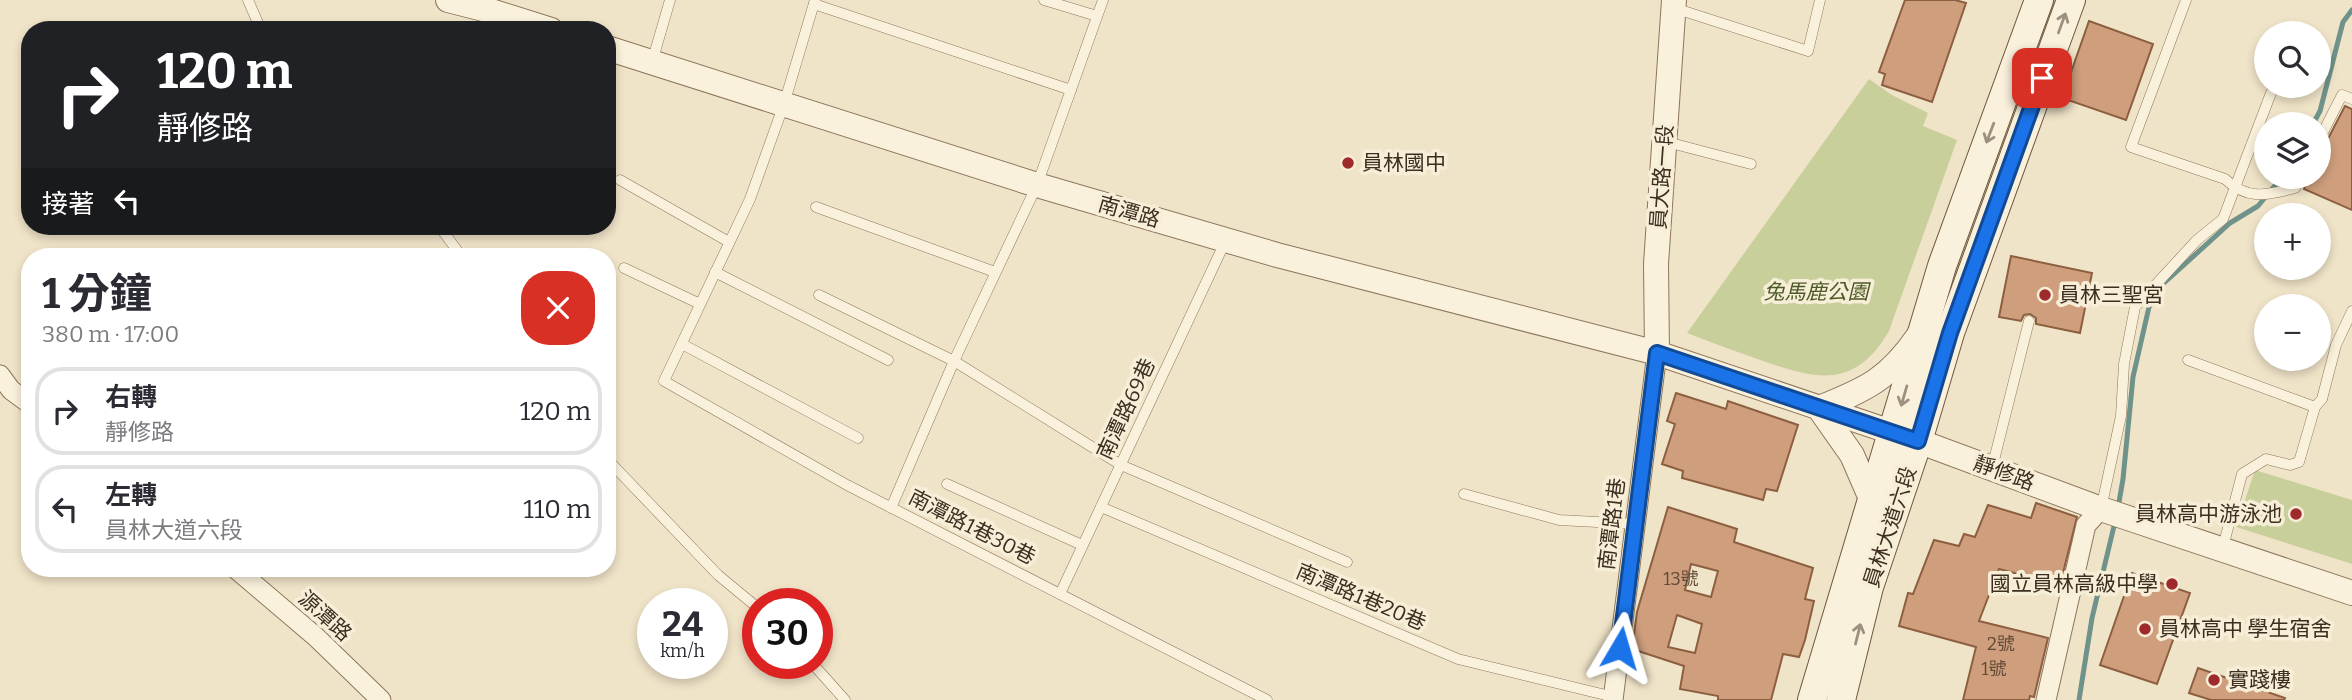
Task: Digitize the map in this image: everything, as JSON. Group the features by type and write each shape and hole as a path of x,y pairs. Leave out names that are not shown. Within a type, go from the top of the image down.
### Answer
{"main road":[{"name":"員林大道六段","path":"1841,700 1906,437 1924,328 1959,217 2039,0"},
{"name":"員林大道六段","path":"1812,700 1872,501 1906,437 1950,333 2071,0"}],"street":[{"path":"448,0 523,21"},
{"name":"員大路一段","path":"1657,353 1656,264 1674,3"},
{"name":"南潭路","path":"616,51 1037,185 1226,240 1657,353"},
{"path":"1872,501 1852,455 1819,408 1863,390 1887,374 1905,356 1924,328"},
{"name":"靜修路","path":"1657,353 1906,437 2101,509 2352,593"},
{"name":"南潭路1巷","path":"1613,699 1657,353"},
{"path":"0,375 11,390 21,397"},
{"path":"2046,700 2086,525 2101,509"},
{"name":"源潭路","path":"245,577 316,637 381,700"}],"lane":[{"path":"248,0 257,21"},
{"path":"652,62 670,0"},
{"path":"1044,0 1097,16"},
{"path":"891,508 954,361 1037,185 1103,0"},
{"path":"1674,3 1808,51 1821,0"},
{"path":"2186,0 2132,147 2225,179 2236,189 2263,196 2291,189"},
{"path":"858,438 682,344 750,199 784,104 814,2 1071,90"},
{"path":"2331,117 2342,95 2352,99"},
{"path":"2101,509 2121,416 2124,364 2134,307 2197,240 2223,219 2269,98"},
{"path":"1665,141 1751,164"},
{"path":"620,180 729,242"},
{"path":"816,207 995,272"},
{"name":"南潭路69巷","path":"1060,594 1226,240"},
{"path":"624,268 700,304"},
{"path":"715,272 888,360"},
{"path":"819,295 954,361 1121,465 1347,562"},
{"path":"2222,549 2242,474 2266,459 2290,465 2299,462 2315,407 2322,399 2336,345 2352,311"},
{"path":"1992,469 2028,321"},
{"name":"南潭路1巷30巷","path":"682,344 664,381 891,508 1267,700"},
{"path":"2188,360 2315,407"},
{"path":"616,468 718,575 742,595"},
{"path":"947,484 1082,545"},
{"path":"1464,494 1559,520 1635,524"},
{"name":"南潭路1巷20巷","path":"1101,506 1458,660 1613,699"},
{"path":"826,679 845,700"}],"green space":[{"path":"2050,0 2057,0 1967,243 1919,396 1959,250"},
{"name":"兔馬鹿公園","path":"1869,79 1892,95 1928,113 1923,126 1957,140 1889,331 1876,350 1863,363 1849,371 1818,375 1783,368 1687,333"},
{"name":"員林高中游泳池","path":"2255,470 2352,500 2352,564 2236,527"}],"building":[{"path":"1905,0 1955,0 1966,3 1932,102 1882,85 1885,74 1879,72"},
{"path":"2089,21 2153,44 2126,120 2062,98"},
{"path":"2345,106 2352,109 2352,210 2304,189 2331,189 2331,133"},
{"name":"員林三聖宮","path":"2011,256 2092,273 2080,333 2036,324 2036,318 2030,314 2024,315 2021,321 1999,317"},
{"path":"1676,393 1726,409 1728,401 1798,425 1777,491 1766,489 1763,500 1682,478 1683,471 1662,464 1675,424 1667,421"},
{"path":"2036,503 2077,517 2060,585 1999,569 1979,621 2048,638 2034,697 2030,696 2029,700 1963,700 1976,647 1899,626 1908,593 1913,594 1934,540 1959,546 1964,534 1975,537 1988,505 2031,518"},
{"path":"1668,507 1737,529 1734,542 1813,568 1805,599 1814,601 1805,640 1799,657 1783,654 1771,700 1718,700 1718,696 1680,689 1684,666 1632,649 1637,612","holes":["1691,564 1718,571 1711,597 1685,590","1677,615 1702,624 1695,653 1668,647"]},
{"name":"員林高中 學生宿舍","path":"2132,573 2190,593 2157,684 2100,665"},
{"name":"實踐樓","path":"2198,668 2285,698 2211,700 2189,693"}],"waterway":[{"path":"2319,112 2343,22 2352,10"},
{"path":"2118,508 2133,377 2149,307 2164,283 2230,223 2258,206 2272,189"},
{"path":"2079,700 2092,618 2115,522"}],"place":[{"name":"員林國中","path":"1348,163"},
{"name":"員林三聖宮","path":"2045,295"},
{"name":"員林高中游泳池","path":"2296,514"},
{"name":"國立員林高級中學","path":"2172,584"},
{"name":"員林高中 學生宿舍","path":"2145,629"},
{"name":"實踐樓","path":"2214,680"}],"route":[{"path":"1620,648 1657,353 1918,441 1950,333 2042,78"}]}
